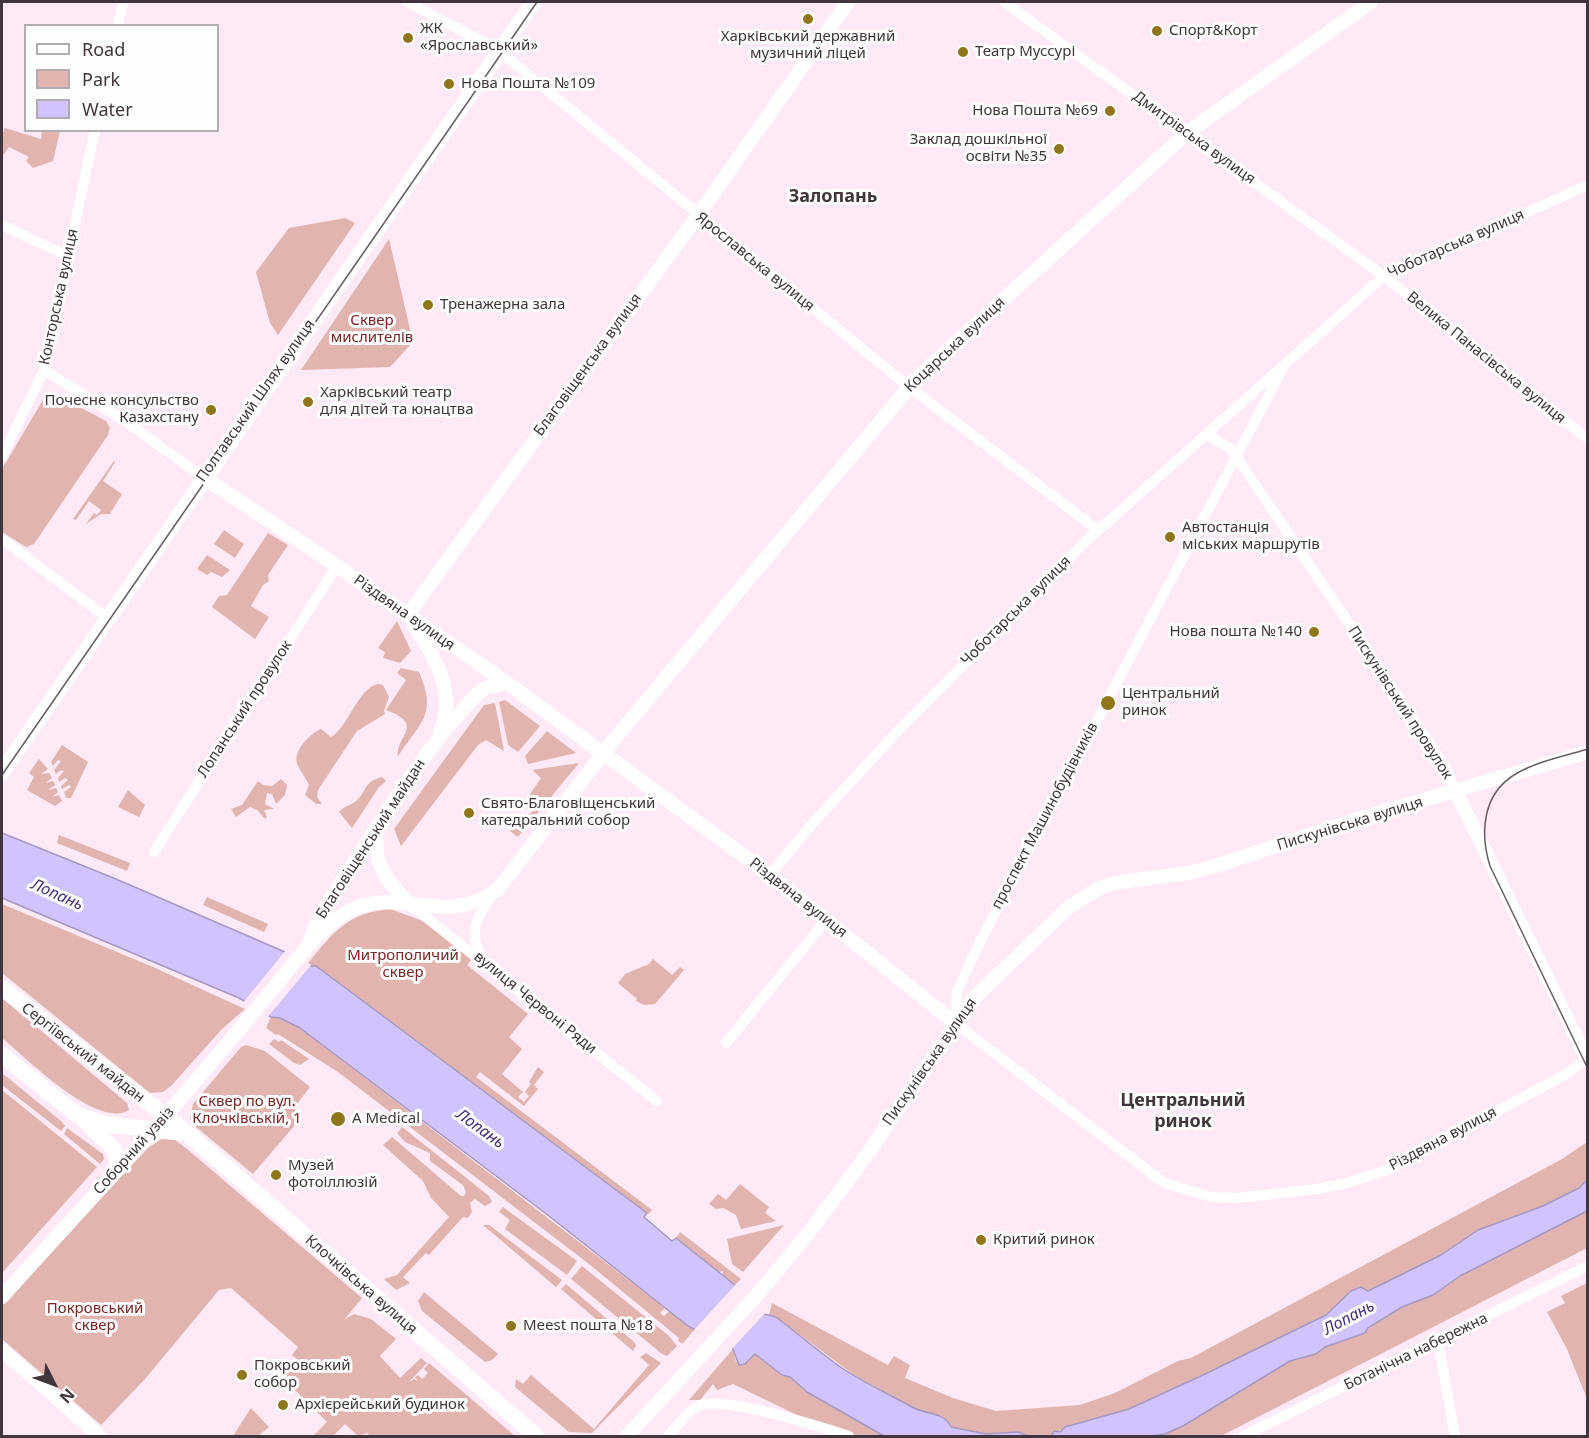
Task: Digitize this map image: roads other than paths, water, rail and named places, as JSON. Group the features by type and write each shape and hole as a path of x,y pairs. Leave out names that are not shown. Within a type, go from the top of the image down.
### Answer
{"main road":[{"name":"Полтавський Шлях вулиця","path":"2,772 203,477 534,2"},
{"name":"Сергіївський майдан","path":"2,988 161,1123"},
{"name":"Сергіївський майдан","path":"2,1055 76,1114 105,1124 161,1123"},
{"path":"76,1114 114,1149 119,1168"},
{"name":"Клочківська вулиця","path":"161,1123 187,1133 536,1437"}],"street":[{"path":"118,24 123,2"},
{"name":"Ярославська вулиця","path":"407,2 499,51 909,387 1098,530"},
{"name":"Благовіщенська вулиця","path":"407,616 698,216 848,2"},
{"name":"Дмитрівська вулиця","path":"1004,2 1384,276"},
{"name":"Коцарська вулиця","path":"603,754 909,387 1187,133 1371,2"},
{"name":"Конторська вулиця","path":"2,456 44,370 95,132"},
{"name":"Чоботарська вулиця","path":"770,875 812,824 896,733 1098,530 1208,435 1384,276 1587,185"},
{"path":"2,225 67,256"},
{"name":"Велика Панасівська вулиця","path":"1384,276 1587,439"},
{"name":"Чоботарська вулиця","path":"1236,456 1283,368"},
{"name":"Різдвяна вулиця","path":"44,370 125,421 203,477 507,683 770,875 955,1023 1164,1183 1212,1197 1237,1198 1317,1189 1347,1183 1390,1168 1568,1073 1587,1060"},
{"name":"Пискунівський провулок","path":"1208,435 1231,449 1445,766 1587,1060"},
{"name":"проспект Машинобудівників","path":"955,1023 957,991 982,938 1236,456"},
{"path":"2,539 106,618"},
{"name":"Лопанський провулок","path":"154,852 337,566"},
{"path":"407,616 430,649 447,693 445,721 436,742"},
{"path":"436,742 477,693 485,688 507,683"},
{"name":"Благовіщенський майдан","path":"309,945 313,928 378,826 436,742"},
{"name":"Пискунівська вулиця","path":"627,1437 757,1295 848,1180 955,1023 989,982 1069,907 1098,889 1114,883 1206,868 1368,816 1587,752"},
{"name":"Благовіщенський майдан","path":"487,963 476,945 473,931 480,912 603,754"},
{"path":"378,826 375,849 380,868 387,880 412,906"},
{"name":"Благовіщенський майдан","path":"309,945 342,915 357,908 380,902 412,906 461,906 480,901 498,889"},
{"name":"вулиця Червоні Ряди","path":"412,906 487,963 657,1101"},
{"path":"726,1043 827,919"},
{"name":"Соборний узвіз","path":"2,1297 161,1123 309,945"},
{"name":"Ботанічна набережна","path":"1243,1437 1587,1266"},
{"path":"1438,1341 1455,1437"},
{"path":"2,1350 100,1437"},
{"path":"668,1437 693,1410 704,1404 740,1407 849,1437"}],"water":[{"name":"Лопань","path":"2,833 116,879 285,952 310,966 316,966 647,1213 644,1217 672,1241 676,1238 735,1285 764,1314 776,1317 848,1372 917,1410 944,1418 951,1427 986,1434 1018,1432 1028,1436 884,1436 807,1392 790,1377 782,1375 755,1354 745,1364 739,1365 733,1349 688,1326 549,1216 300,1028 280,1018 271,1017 239,998 2,898"},
{"name":"Лопань","path":"1587,1180 1587,1211 1460,1276 1433,1295 1402,1307 1368,1328 1365,1333 1325,1347 1316,1354 1290,1361 1183,1426 1165,1434 1150,1436 1051,1436 1054,1431 1060,1432 1065,1427 1129,1409 1205,1374 1326,1315 1351,1291 1361,1287 1368,1291 1441,1255 1478,1230 1543,1206 1579,1188"}],"tram line":[{"path":"2,775 537,2"},
{"path":"1588,749 1522,770 1503,783 1490,804 1485,828 1490,866 1588,1069"}],"place":[{"name":"Харківський державний музичний ліцей","path":"808,19"},
{"name":"Спорт&Корт","path":"1157,31"},
{"name":"ЖК «Ярославський»","path":"408,38"},
{"name":"Театр Муссурі","path":"963,52"},
{"name":"Нова Пошта №109","path":"449,84"},
{"name":"Нова Пошта №69","path":"1110,111"},
{"name":"Заклад дошкільної освіти №35","path":"1059,149"},
{"name":"Тренажерна зала","path":"428,305"},
{"name":"Харківський театр для дітей та юнацтва","path":"308,402"},
{"name":"Почесне консульство Казахстану","path":"211,410"},
{"name":"Автостанція міських маршрутів","path":"1170,537"},
{"name":"Нова пошта №140","path":"1314,632"},
{"name":"Центральний ринок","path":"1108,703"},
{"name":"Свято-Благовіщенський катедральний собор","path":"469,813"},
{"name":"A Medical","path":"338,1119"},
{"name":"Музей фотоіллюзій","path":"276,1175"},
{"name":"Критий ринок","path":"981,1240"},
{"name":"Meest пошта №18","path":"511,1326"},
{"name":"Покровський собор","path":"242,1375"},
{"name":"Архієрейський будинок","path":"283,1405"}],"district":[{"name":"Залопань","path":"833,197"},
{"name":"Центральний ринок","path":"1183,1111"}],"park label":[{"name":"Сквер мислителів","path":"372,330"},
{"name":"Митрополичий сквер","path":"403,964"},
{"name":"Сквер по вул. Клочківській, 1","path":"247,1110"},
{"name":"Покровський сквер","path":"95,1318"}]}
